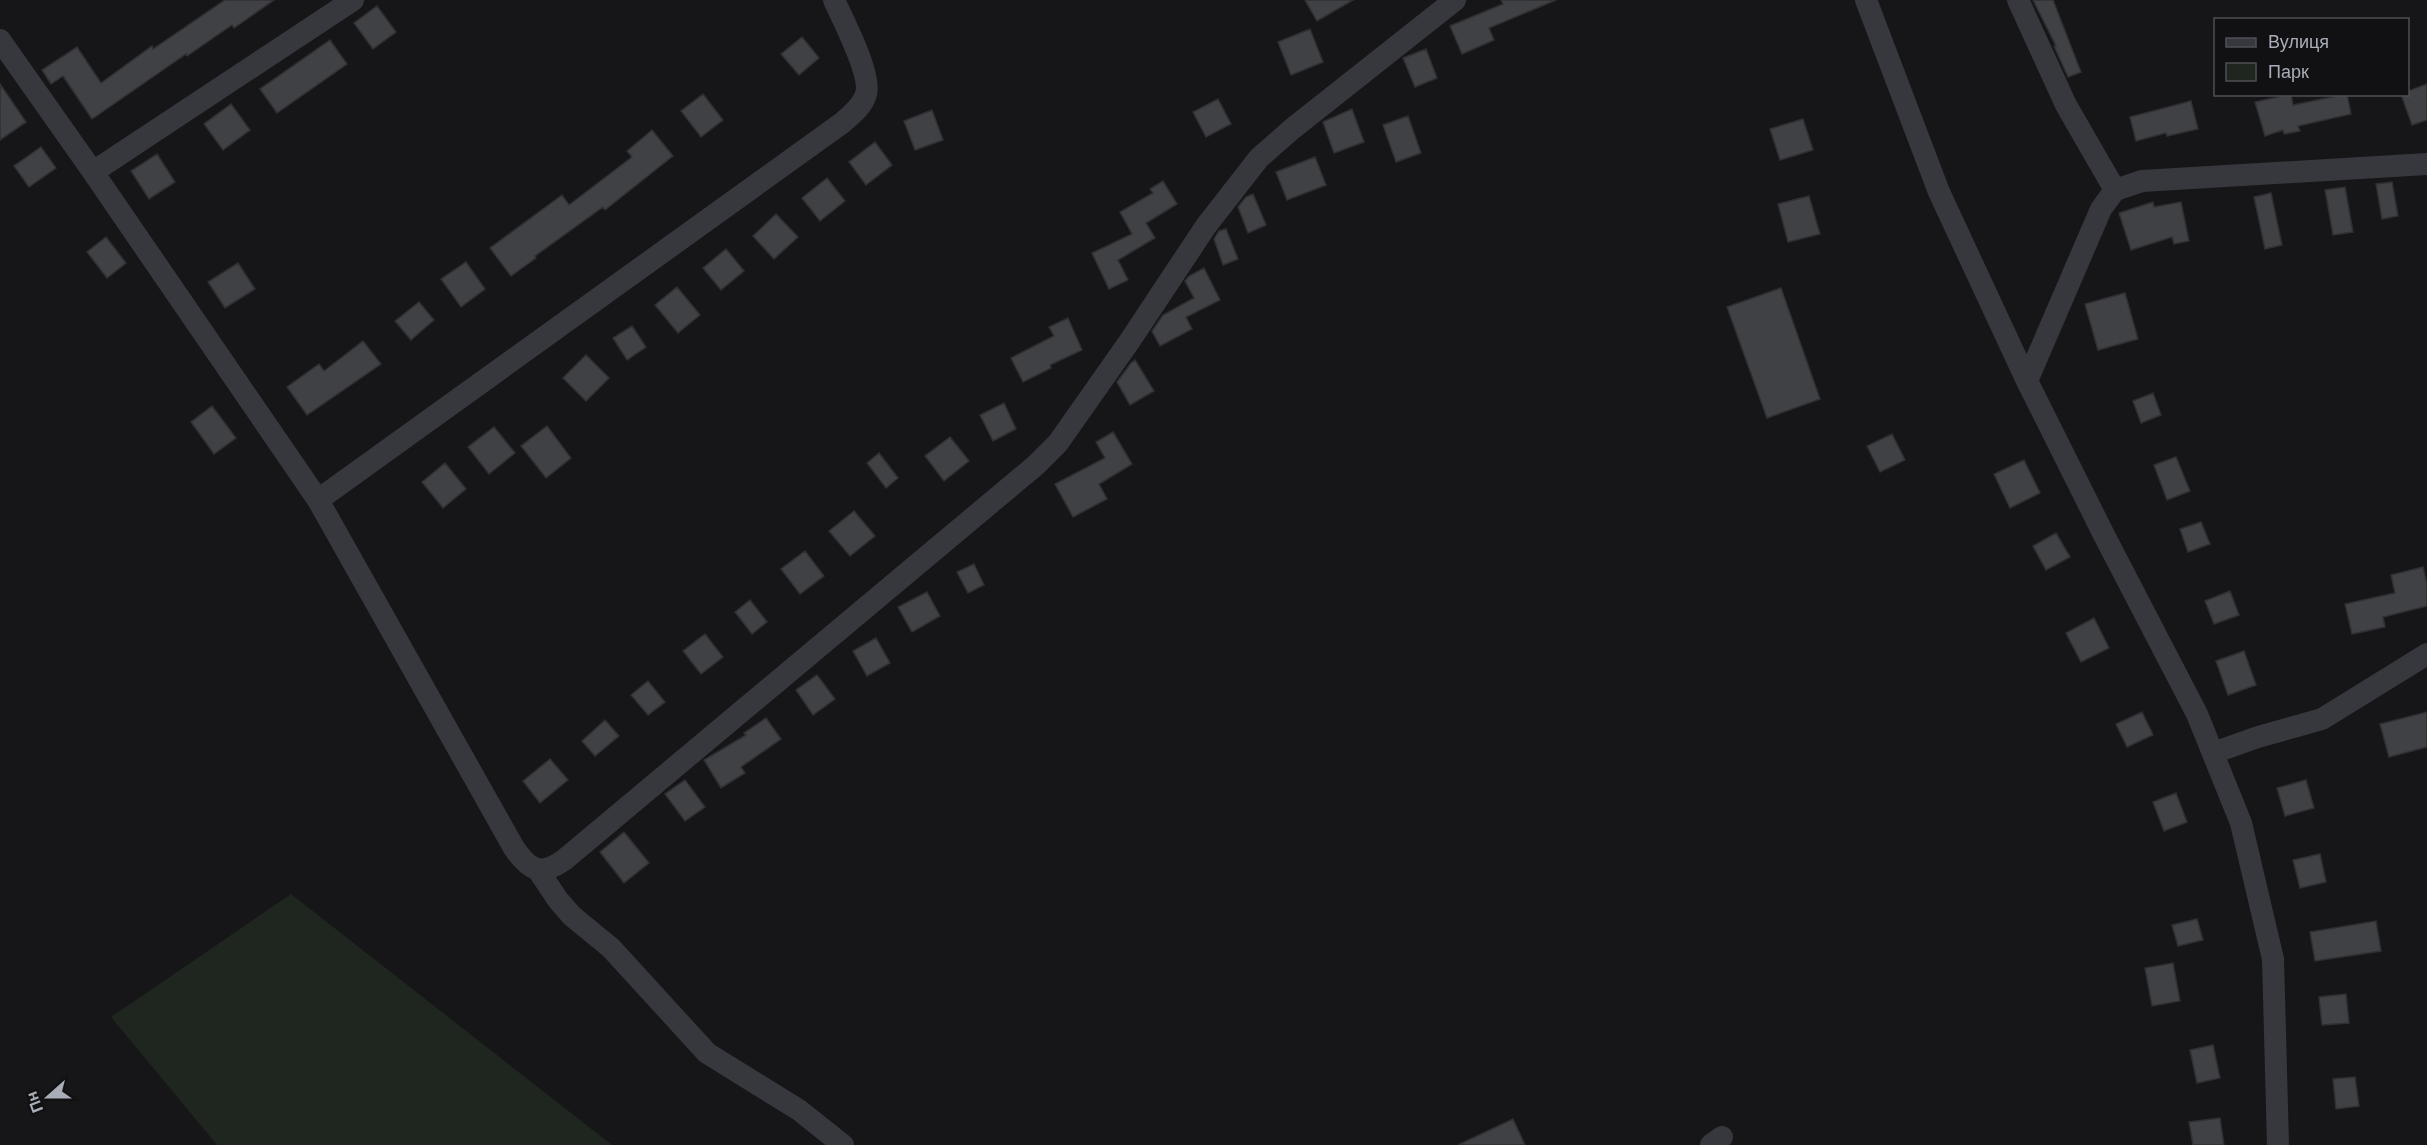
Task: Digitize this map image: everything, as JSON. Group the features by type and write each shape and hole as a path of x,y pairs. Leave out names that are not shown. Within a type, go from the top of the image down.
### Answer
{"street":[{"path":"93,172 353,0"},
{"path":"318,500 842,123 858,108 867,93 865,77 859,56 834,0"},
{"path":"538,870 552,868 564,860 1036,465 1058,443 1130,342 1206,226 1259,158 1292,129 1455,0"},
{"path":"1866,0 1939,192 2026,381 2198,714 2241,823 2273,959 2278,1145"},
{"path":"2018,0 2066,105 2115,190"},
{"path":"0,40 318,500 525,864 538,870 572,916 611,948 707,1053 799,1110 843,1145"},
{"path":"2026,381 2101,208 2115,190 2142,181 2427,164"},
{"path":"2213,753 2258,737 2322,719 2427,654"}],"green space":[{"path":"291,894 612,1145 217,1145 111,1017"}],"building":[{"path":"225,0 274,0 234,28 232,25 187,56 186,54 92,119 63,76 51,84 42,70 77,47 101,83 152,46 153,49"},
{"path":"1305,0 1353,0 1317,21"},
{"path":"1501,0 1556,0 1489,28 1494,40 1462,54 1450,26 1503,4"},
{"path":"2033,0 2053,0 2081,72 2068,77 2054,46 2056,46"},
{"path":"377,6 396,32 373,49 354,23"},
{"path":"1310,29 1323,62 1291,75 1278,42"},
{"path":"802,37 819,58 799,75 781,54"},
{"path":"330,40 347,64 277,113 260,89"},
{"path":"1426,49 1437,78 1415,87 1403,58"},
{"path":"0,84 26,122 0,140"},
{"path":"2427,84 2427,120 2412,125 2402,96 2409,96 2409,91"},
{"path":"703,94 723,120 701,137 681,111"},
{"path":"2291,96 2293,105 2347,96 2351,114 2298,126 2300,131 2284,134 2283,130 2265,136 2255,102"},
{"path":"1218,99 1231,124 1206,137 1193,112"},
{"path":"2191,101 2198,129 2167,136 2166,133 2136,141 2130,117"},
{"path":"231,104 250,130 223,150 204,124"},
{"path":"1352,109 1364,142 1334,153 1323,122"},
{"path":"932,110 943,140 915,150 904,121"},
{"path":"1408,116 1421,153 1396,162 1383,125"},
{"path":"1803,119 1813,150 1780,160 1770,129"},
{"path":"652,130 673,156 605,210 603,207 511,276 490,248 562,195 569,205 632,157 627,151"},
{"path":"875,142 892,165 866,185 849,162"},
{"path":"41,147 56,168 29,187 14,166"},
{"path":"157,154 175,182 149,199 131,171"},
{"path":"1315,157 1326,185 1287,200 1276,172"},
{"path":"827,178 845,201 820,221 802,198"},
{"path":"1163,181 1177,204 1146,223 1155,238 1118,260 1128,280 1109,289 1092,253 1132,234 1120,212 1153,193 1150,189"},
{"path":"2392,182 2398,216 2382,219 2376,184"},
{"path":"2345,187 2353,232 2333,235 2325,190"},
{"path":"2271,193 2282,245 2265,249 2254,197"},
{"path":"1253,194 1266,225 1248,233 1238,207 1246,197"},
{"path":"1809,196 1820,234 1788,242 1778,204"},
{"path":"2153,202 2154,207 2181,202 2189,241 2174,244 2172,237 2131,250 2119,213"},
{"path":"776,214 798,237 774,259 753,236"},
{"path":"1226,229 1238,259 1223,265 1214,239 1219,231"},
{"path":"106,237 126,263 107,278 87,252"},
{"path":"726,249 744,271 721,290 703,268"},
{"path":"466,262 485,289 461,307 441,279"},
{"path":"238,263 255,289 225,308 208,282"},
{"path":"1204,268 1220,300 1186,317 1192,329 1160,346 1152,331 1163,315 1194,298 1185,281 1189,276"},
{"path":"677,287 700,315 678,333 655,305"},
{"path":"1781,288 1820,399 1767,418 1727,307"},
{"path":"2125,293 2138,339 2098,350 2085,304"},
{"path":"419,302 434,320 411,340 395,321"},
{"path":"1068,318 1082,350 1050,365 1051,368 1023,382 1011,358 1054,336 1049,327"},
{"path":"632,326 646,347 627,360 613,338"},
{"path":"363,341 381,364 307,415 287,387 319,364 324,371"},
{"path":"586,355 609,378 586,401 563,378"},
{"path":"1135,360 1154,391 1130,405 1117,382"},
{"path":"2153,393 2161,415 2141,423 2133,401"},
{"path":"1004,403 1016,429 993,441 980,415"},
{"path":"212,406 236,438 214,454 191,422"},
{"path":"547,426 571,458 546,478 521,446"},
{"path":"494,427 515,453 489,474 468,447"},
{"path":"1113,432 1132,464 1099,484 1107,499 1073,517 1055,484 1105,458 1096,442"},
{"path":"1892,434 1905,460 1880,472 1867,446"},
{"path":"950,437 969,461 944,481 925,456"},
{"path":"879,453 898,478 886,488 867,463"},
{"path":"2176,457 2190,491 2167,500 2154,465"},
{"path":"2024,460 2040,493 2010,508 1994,474"},
{"path":"445,463 466,489 443,508 422,482"},
{"path":"854,511 875,536 850,556 829,531"},
{"path":"2201,522 2210,544 2188,552 2180,529"},
{"path":"2056,533 2070,557 2046,570 2033,546"},
{"path":"805,551 824,576 800,594 781,569"},
{"path":"974,564 984,585 968,593 957,572"},
{"path":"2423,567 2427,584 2427,606 2383,617 2385,627 2352,634 2345,604 2395,593 2391,575"},
{"path":"2230,591 2239,615 2214,624 2205,601"},
{"path":"927,592 940,616 912,632 898,607"},
{"path":"750,600 767,622 752,634 735,612"},
{"path":"2094,618 2109,648 2081,662 2066,633"},
{"path":"705,634 723,657 701,674 683,651"},
{"path":"876,638 890,663 867,676 853,651"},
{"path":"2244,651 2256,685 2228,695 2216,661"},
{"path":"817,675 835,699 813,715 796,690"},
{"path":"648,681 665,702 648,715 631,695"},
{"path":"2142,712 2153,735 2127,747 2116,724"},
{"path":"2427,712 2427,747 2389,757 2380,724"},
{"path":"766,718 781,739 741,767 745,773 721,788 704,760 746,735 744,733"},
{"path":"605,720 619,736 595,756 582,741"},
{"path":"550,759 568,780 540,803 523,781"},
{"path":"685,780 705,807 685,821 665,794"},
{"path":"2306,780 2314,808 2285,816 2277,788"},
{"path":"2176,793 2187,822 2164,831 2153,802"},
{"path":"624,832 649,863 624,883 600,852"},
{"path":"2320,854 2326,882 2300,888 2293,860"},
{"path":"2197,919 2203,940 2178,946 2172,925"},
{"path":"2376,921 2381,951 2315,961 2310,932"},
{"path":"2173,963 2180,1001 2152,1006 2145,968"},
{"path":"2346,994 2349,1023 2322,1025 2319,997"},
{"path":"2213,1045 2220,1078 2197,1083 2190,1050"},
{"path":"2355,1077 2359,1106 2336,1109 2333,1079"},
{"path":"2220,1118 2224,1145 2193,1145 2189,1122"},
{"path":"1513,1119 1525,1145 1458,1145"}]}
